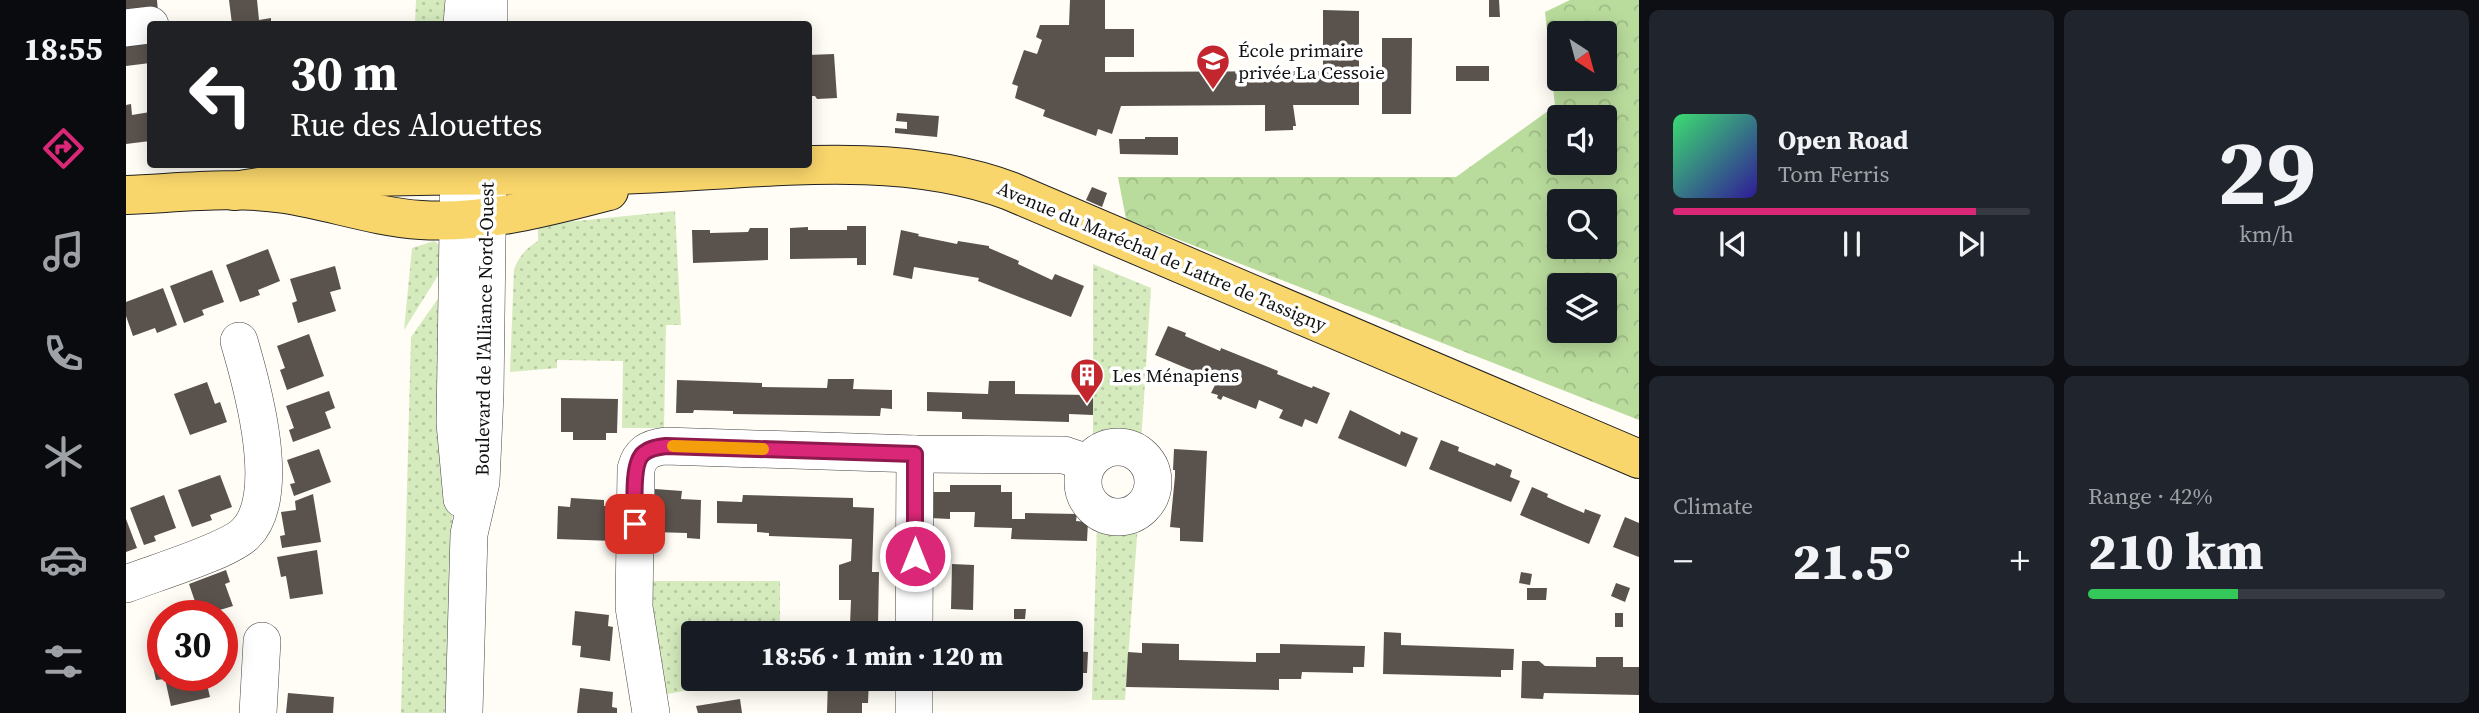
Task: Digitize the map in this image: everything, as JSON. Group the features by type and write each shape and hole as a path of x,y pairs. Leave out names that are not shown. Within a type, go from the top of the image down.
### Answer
{"main road":[{"name":"Avenue du Maréchal de Lattre de Tassigny","path":"812,166 862,165 932,170 987,182 1639,459"},
{"name":"Avenue du Maréchal de Lattre de Tassigny","path":"234,191 275,184 474,170 661,174 753,168"},
{"name":"Avenue du Maréchal de Lattre de Tassigny","path":"126,195 234,191 290,195 392,217 422,220 473,218 565,202 661,174"}],"street":[{"path":"462,21 464,0"},
{"path":"489,0 489,21"},
{"path":"126,28 147,25"},
{"name":"Boulevard de l'Alliance Nord-Ouest","path":"464,713 469,534 459,479 455,423 473,218 474,170"},
{"path":"126,584 236,541 254,524 261,499 263,455 255,394 239,341"},
{"path":"651,713 634,607 636,469 638,459 643,453 666,446 915,454 1064,455 1088,463"},
{"path":"915,454 915,621"},
{"path":"258,713 262,641"},
{"path":"914,691 914,713"}],"green space":[{"path":"416,0 455,0 454,21 415,21"},
{"path":"1570,0 1639,0 1639,420 1126,219 1118,177 1456,177 1547,112 1547,175 1617,175 1617,105 1555,105 1553,91 1617,91 1617,21 1547,21 1547,31 1545,12"},
{"path":"675,211 681,325 666,325 664,428 622,428 623,361 557,360 557,368 510,372 514,269 523,253 538,241 538,225"},
{"path":"434,241 444,248 449,258 404,330 412,248"},
{"path":"1093,264 1151,288 1141,444 1129,439 1093,436"},
{"path":"452,279 448,481 455,541 449,713 401,713 411,337"},
{"path":"1138,523 1125,700 1092,700 1097,525 1117,529"},
{"path":"649,581 780,581 780,621 681,621 681,691 684,691 662,695"}],"building":[{"path":"126,0 157,0 158,12 126,16"},
{"path":"229,0 257,0 259,20 271,18 271,21 232,21"},
{"path":"1070,0 1105,0 1105,29 1134,29 1134,57 1105,57 1105,72 1323,71 1323,10 1359,11 1359,105 1293,105 1296,126 1293,126 1293,130 1265,131 1265,105 1121,106 1112,134 1098,129 1096,136 1043,116 1045,110 1015,98 1018,86 1012,84 1024,50 1037,54 1042,40 1036,37 1040,25 1069,25"},
{"path":"1489,0 1499,0 1500,17 1489,17"},
{"path":"1382,38 1412,38 1411,114 1382,114"},
{"path":"147,40 147,63 126,66 126,43"},
{"path":"834,54 837,98 817,99 812,96 812,55"},
{"path":"1456,66 1489,66 1489,81 1456,81"},
{"path":"131,104 132,115 147,112 147,141 126,144 126,105"},
{"path":"897,113 939,116 937,137 895,133 895,128 907,129 907,122 896,121"},
{"path":"1178,137 1178,155 1120,154 1119,139"},
{"path":"1092,187 1107,193 1102,207 1086,200"},
{"path":"847,226 866,226 866,265 857,265 857,258 790,259 790,228 847,230"},
{"path":"750,228 768,228 768,260 693,263 692,230 710,230 710,233 748,232"},
{"path":"901,230 957,244 958,241 989,246 1052,280 1055,274 1084,286 1071,317 978,281 979,278 914,267 912,279 893,275"},
{"path":"268,249 280,281 258,290 260,295 240,302 226,265"},
{"path":"335,266 341,289 330,292 336,311 298,323 292,303 297,301 290,279"},
{"path":"212,270 224,302 202,310 204,315 184,323 170,286"},
{"path":"163,288 177,325 157,333 155,328 133,336 126,316 126,302"},
{"path":"1168,326 1220,351 1221,348 1278,371 1277,374 1330,393 1317,424 1305,419 1302,427 1279,418 1283,410 1259,400 1256,409 1223,396 1221,400 1217,398 1218,395 1211,393 1217,381 1155,355"},
{"path":"309,334 324,376 287,390 280,370 285,368 277,346"},
{"path":"828,379 854,379 853,389 892,390 892,409 881,408 880,416 733,414 733,411 694,410 693,413 676,413 677,380 762,383 762,387 827,388"},
{"path":"989,381 1015,381 1015,394 1093,395 1093,415 1069,414 1069,422 962,419 962,412 927,411 927,392 988,394"},
{"path":"207,382 215,404 220,402 227,422 190,435 174,394"},
{"path":"329,391 335,408 325,412 331,428 293,442 289,430 294,428 286,406"},
{"path":"561,398 618,399 617,433 606,433 606,440 573,440 573,432 561,432"},
{"path":"1350,410 1400,435 1401,431 1418,438 1406,467 1338,438"},
{"path":"1441,440 1459,447 1458,451 1512,470 1510,477 1520,481 1511,502 1429,469"},
{"path":"319,449 331,482 294,496 290,484 295,483 287,460"},
{"path":"1174,449 1207,451 1203,542 1180,541 1180,528 1170,527 1175,476"},
{"path":"220,475 232,507 210,515 212,520 192,527 178,490"},
{"path":"950,485 1001,485 1001,492 1012,492 1012,519 1025,519 1025,513 1077,514 1076,521 1088,522 1087,541 1011,539 1012,528 974,527 975,512 950,512 950,519 930,518 930,492 950,492"},
{"path":"1532,487 1548,494 1547,497 1584,513 1585,509 1601,515 1589,544 1520,515"},
{"path":"655,489 682,491 681,499 701,500 700,539 687,538 687,533 653,532"},
{"path":"313,494 321,542 282,548 280,536 285,535 281,512 296,510 295,501"},
{"path":"164,495 176,528 154,536 156,541 144,545 130,508"},
{"path":"743,495 853,498 853,507 874,508 872,572 879,572 878,621 850,621 851,600 839,600 839,565 851,561 852,539 769,536 769,533 757,532 757,524 717,523 717,501 742,502"},
{"path":"571,498 604,500 604,506 615,506 614,541 557,539 558,506 570,507"},
{"path":"1625,517 1639,523 1639,557 1613,547"},
{"path":"126,519 137,548 126,552"},
{"path":"317,550 323,594 290,599 286,576 281,577 277,557"},
{"path":"952,564 974,565 973,610 951,609"},
{"path":"226,570 230,582 225,584 231,600 194,600 189,584"},
{"path":"1521,572 1532,574 1530,585 1519,583"},
{"path":"1616,583 1630,588 1625,602 1611,596"},
{"path":"1527,588 1547,588 1546,600 1527,600"},
{"path":"1014,609 1026,609 1025,619 1014,619"},
{"path":"575,611 609,615 608,626 613,627 610,661 580,657 581,646 572,645"},
{"path":"1615,613 1623,613 1623,627 1615,627"},
{"path":"1384,632 1401,633 1401,645 1514,649 1513,670 1501,670 1501,677 1383,674"},
{"path":"1142,643 1179,644 1179,660 1256,662 1256,653 1280,653 1280,644 1365,646 1364,667 1353,667 1353,673 1302,672 1301,679 1279,679 1279,690 1126,687 1128,652 1142,653"},
{"path":"1083,652 1088,652 1087,673 1083,673"},
{"path":"1596,657 1623,657 1623,667 1639,667 1639,695 1544,693 1543,699 1521,698 1522,661 1539,661 1545,666 1596,667"},
{"path":"580,688 613,692 612,707 617,708 617,713 577,713"},
{"path":"168,691 209,691 210,697 171,706"},
{"path":"828,691 868,691 868,703 862,703 862,713 827,713"},
{"path":"288,693 334,697 333,713 286,713"},
{"path":"740,699 742,713 698,713 696,706"}],"slow traffic":[{"path":"673,446 763,449"}],"place":[{"name":"École primaire privée La Cessoie","path":"1213,91"},
{"name":"Les Ménapiens","path":"1087,405"}],"route":[{"path":"635,524 638,459 655,447 915,454 915,556"}]}
